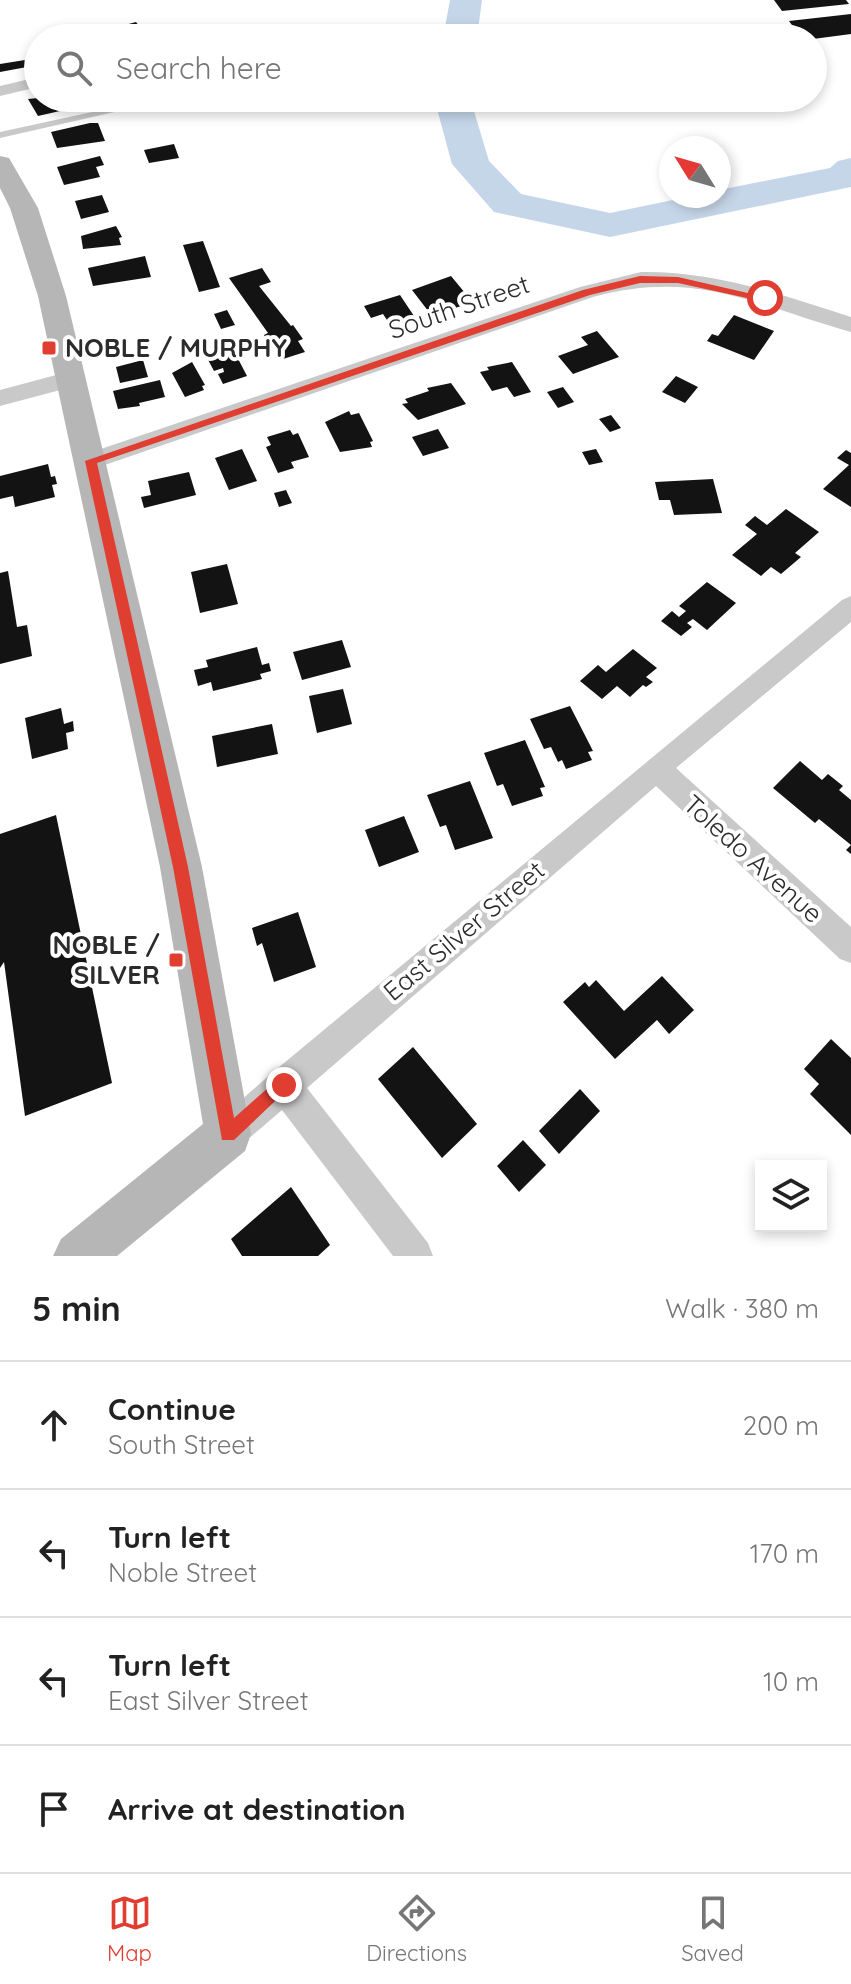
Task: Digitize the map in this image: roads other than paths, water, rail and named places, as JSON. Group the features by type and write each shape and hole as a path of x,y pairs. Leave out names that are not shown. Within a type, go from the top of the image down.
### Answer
{"main road":[{"path":"0,164 24,208 52,296 91,461 181,867 228,1134"},
{"name":"East Silver Street","path":"78,1256 228,1134"}],"street":[{"path":"0,91 24,85"},
{"name":"South Street","path":"91,461 587,292 640,279 678,280 717,287 851,325"},
{"path":"0,398 71,379"},
{"name":"East Silver Street","path":"228,1134 656,768 851,607"},
{"name":"Toledo Avenue","path":"656,768 851,948"},
{"path":"284,1085 415,1256"}],"lane":[{"path":"0,135 102,112"}],"waterway":[{"path":"462,24 466,0"},
{"path":"456,112 471,164 508,203 610,225 843,177 851,169"}],"place":[{"name":"NOBLE / MURPHY","path":"49,348"},
{"name":"NOBLE / SILVER","path":"176,960"}]}
